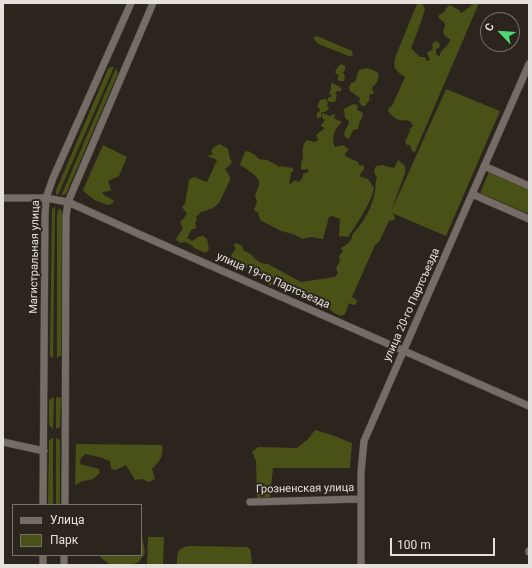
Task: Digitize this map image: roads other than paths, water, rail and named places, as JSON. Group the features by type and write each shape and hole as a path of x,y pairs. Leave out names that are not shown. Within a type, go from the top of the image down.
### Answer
{"street":[{"name":"Магистральная улица","path":"43,504 46,198 53,178 131,3"},
{"path":"65,504 66,216 68,202 153,3"},
{"name":"улица 20-го Партсъезда","path":"361,565 360,499 364,441 529,64"},
{"path":"484,166 529,186"},
{"path":"472,194 529,219"},
{"name":"улица 19-го Партсъезда","path":"3,198 46,198 68,202 529,406"},
{"path":"3,442 44,452"},
{"name":"Грозненская улица","path":"250,502 360,499"}]}
